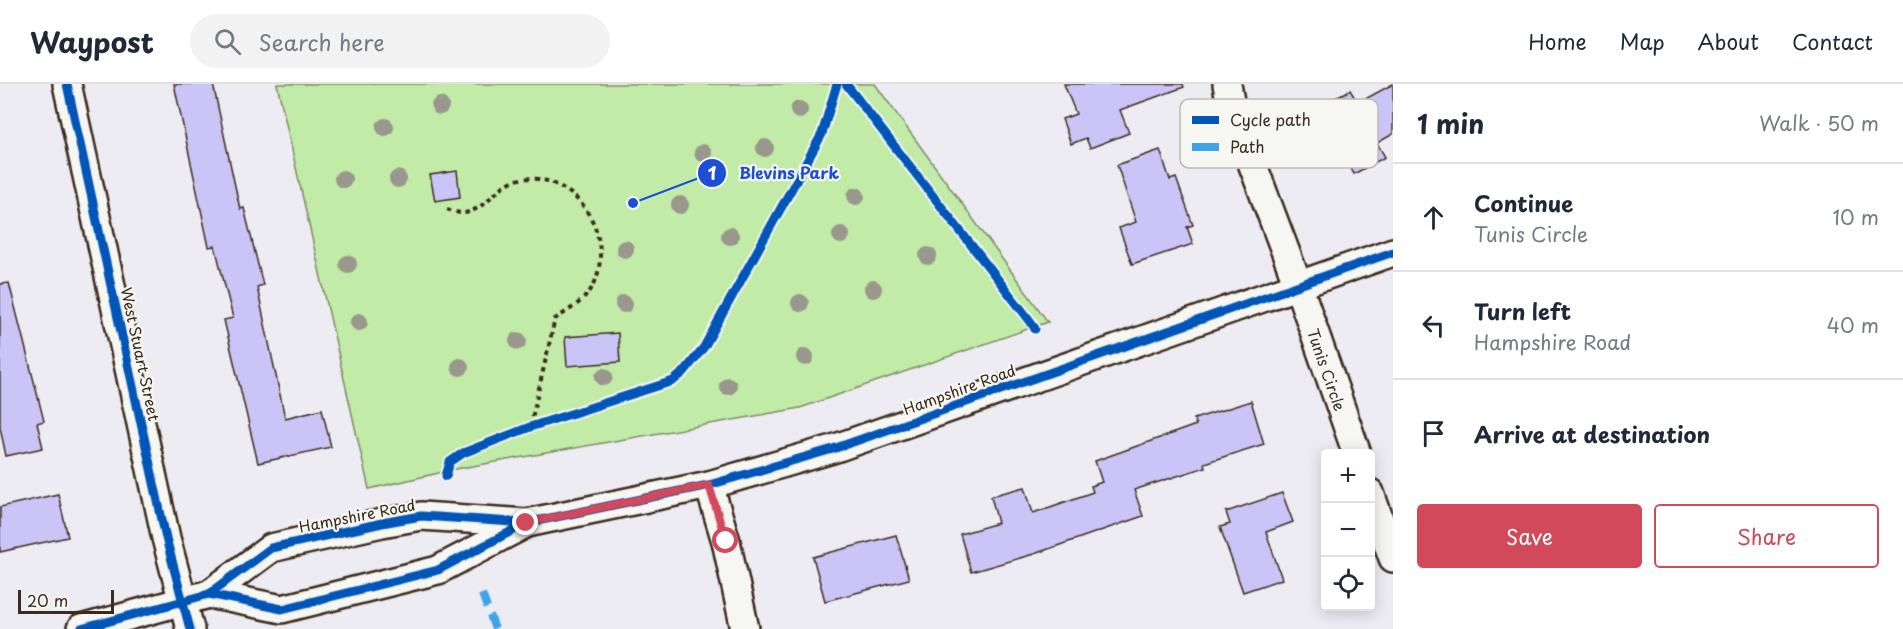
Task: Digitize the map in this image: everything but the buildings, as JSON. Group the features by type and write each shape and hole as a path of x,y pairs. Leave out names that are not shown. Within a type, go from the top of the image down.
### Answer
{"street":[{"name":"West Stuart Street","path":"67,84 166,538 190,629"},
{"name":"Tunis Circle","path":"1227,84 1230,99"},
{"name":"Tunis Circle","path":"1254,168 1356,449"},
{"name":"Hampshire Road","path":"81,629 209,594 271,548 371,525 421,516 526,523 709,485 833,449 1393,252"},
{"path":"709,485 726,541 745,629"},
{"path":"1374,503 1393,558"},
{"name":"Hampshire Road","path":"209,594 282,609 438,570 526,523"}],"path":[{"path":"846,84 1035,329"},
{"path":"447,209 463,214 478,207 512,180 537,179 559,187 579,200 593,219 600,240 600,266 594,286 578,304 555,319 530,427"}],"green space":[{"path":"277,84 875,84 1048,322 800,408 456,469 369,489"}],"marked path":[{"path":"482,594 495,629"}],"cycle path":[{"path":"67,84 166,538 190,629"},
{"path":"446,476 450,462 463,453 530,427 673,381 684,372 704,347 822,134 837,84"},
{"path":"846,84 1035,329"},
{"path":"81,629 209,594 271,548 421,516 527,523 709,485 833,449 1393,252"},
{"path":"209,594 282,609 438,570 527,523"}],"place":[{"name":"Blevins Park","path":"633,203"}],"route":[{"path":"526,523 709,485 726,541"}]}
